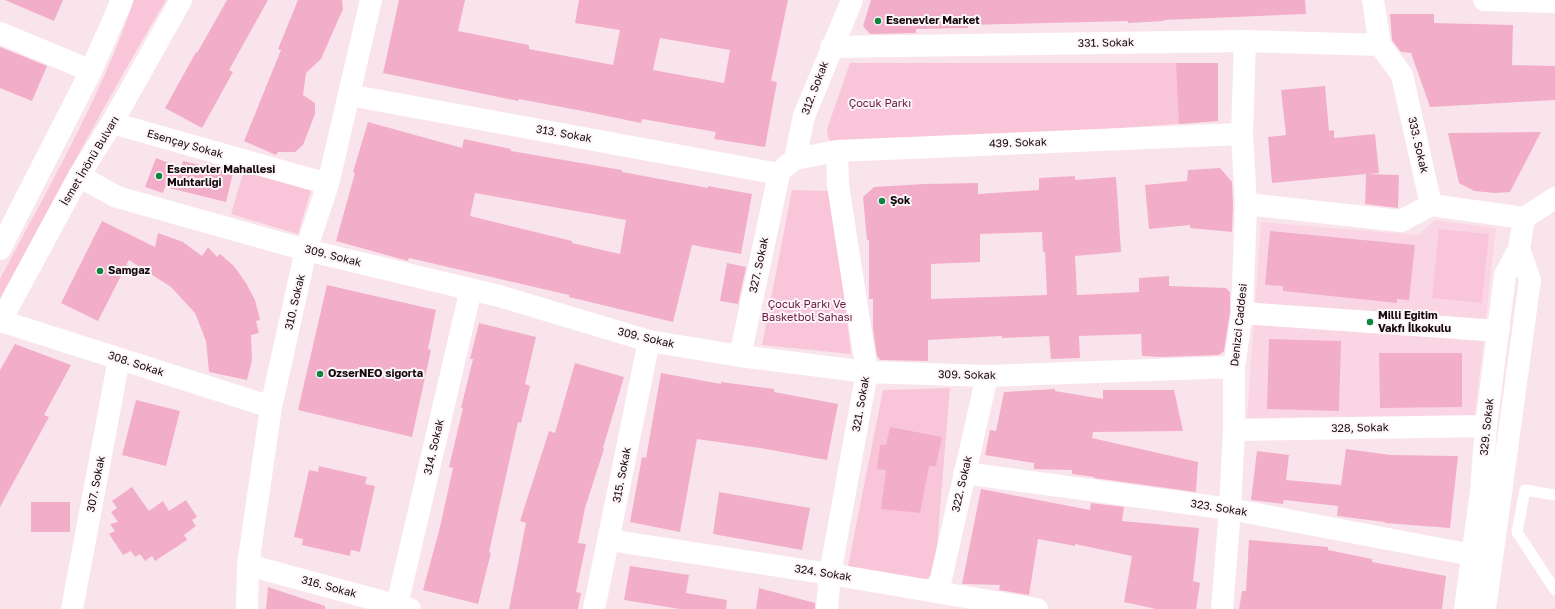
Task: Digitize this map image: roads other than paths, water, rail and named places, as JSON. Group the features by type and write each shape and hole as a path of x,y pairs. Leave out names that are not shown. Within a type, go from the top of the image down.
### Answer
{"street":[{"path":"0,249 90,71 122,0"},
{"name":"310. Sokak","path":"247,609 248,565 271,407 306,250 328,184 372,0"},
{"name":"312. Sokak","path":"795,159 804,116 831,47 852,0"},
{"name":"333. Sokak","path":"1373,0 1380,45 1402,75 1431,205"},
{"path":"1484,0 1555,2"},
{"name":"İsmet İnönü Bulvarı","path":"0,322 79,176 112,124 184,1"},
{"path":"0,33 90,71"},
{"name":"331. Sokak","path":"831,47 1246,40 1380,45"},
{"name":"Denizci Caddesi","path":"1222,609 1230,509 1234,430 1234,367 1242,313 1246,204 1242,134 1246,40"},
{"name":"313. Sokak","path":"349,95 779,174"},
{"name":"Esençay Sokak","path":"112,124 328,184"},
{"name":"439. Sokak","path":"795,159 837,151 1242,134"},
{"name":"321. Sokak","path":"827,609 830,574 867,372 838,185 837,151"},
{"path":"779,174 795,159"},
{"name":"327. Sokak","path":"740,356 779,174"},
{"name":"309. Sokak","path":"79,176 117,197 306,250 499,296 649,341 740,356 867,372 987,376 1234,367"},
{"path":"1246,204 1401,221 1431,205 1524,218 1555,198"},
{"name":"329. Sokak","path":"1465,609 1481,492 1486,426 1505,275 1519,249 1524,218"},
{"name":"329. Sokak","path":"1485,609 1530,280 1519,249"},
{"name":"314. Sokak","path":"403,607 471,289"},
{"path":"1242,313 1485,330 1499,329"},
{"name":"308. Sokak","path":"0,322 271,407"},
{"name":"315. Sokak","path":"594,609 649,341"},
{"name":"307. Sokak","path":"72,609 119,359"},
{"name":"322. Sokak","path":"938,592 987,376"},
{"name":"328, Sokak","path":"1234,430 1486,426"},
{"name":"323. Sokak","path":"964,473 1230,509 1472,555"},
{"name":"324. Sokak","path":"609,540 830,574 1037,609"},
{"name":"316. Sokak","path":"248,565 403,607"}],"lane":[{"path":"1555,495 1525,490 1517,532 1555,590"}],"place":[{"name":"Esenevler Market","path":"878,21"},
{"name":"Esenevler Mahallesi Muhtarligi","path":"159,176"},
{"name":"Şok","path":"882,201"},
{"name":"Samgaz","path":"100,271"},
{"name":"Milli Eğitim Vakfı İlkokulu","path":"1370,322"},
{"name":"OzserNEO sigorta","path":"320,374"}],"park label":[{"name":"Çocuk Parkı","path":"880,104"},
{"name":"Çocuk Parkı Ve Basketbol Sahası","path":"807,311"}]}
